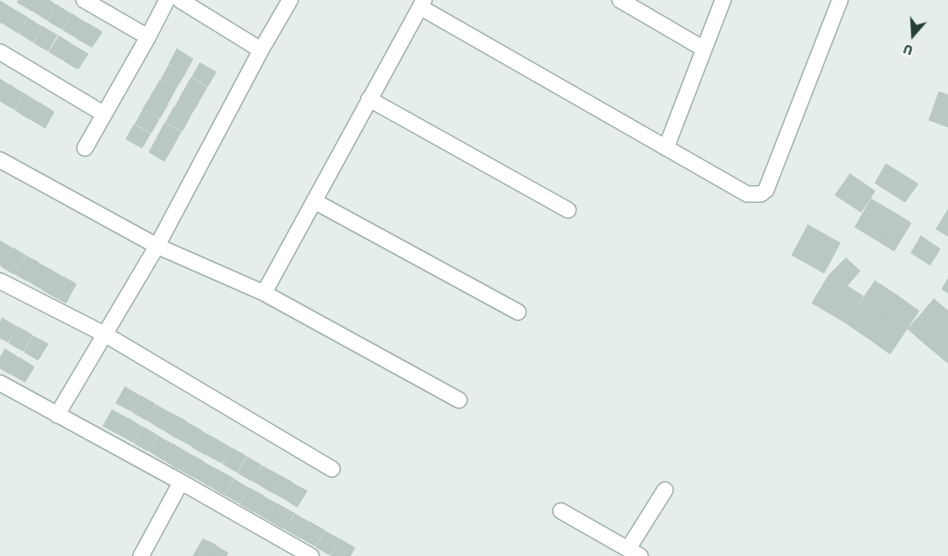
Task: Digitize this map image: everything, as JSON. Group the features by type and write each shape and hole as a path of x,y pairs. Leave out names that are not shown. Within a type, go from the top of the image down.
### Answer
{"street":[{"path":"84,0 148,38"},
{"path":"85,148 148,38 167,0"},
{"path":"180,0 261,50"},
{"path":"57,415 157,246 261,50 290,0"},
{"path":"620,0 704,49"},
{"path":"666,148 723,0"},
{"path":"264,293 422,3 747,194 761,194 766,190 840,0"},
{"path":"0,52 104,114"},
{"path":"369,99 568,210"},
{"path":"0,160 157,246 264,293 458,400"},
{"path":"314,201 518,312"},
{"path":"0,282 106,335 332,469"},
{"path":"0,383 181,482 310,556"},
{"path":"140,556 181,482"},
{"path":"561,511 634,553 665,490"}],"building":[{"path":"19,0 38,0 32,11 17,2"},
{"path":"39,0 49,0 56,5 47,20 33,11"},
{"path":"0,1 13,9 3,24 0,22"},
{"path":"57,5 71,14 62,29 48,21"},
{"path":"13,9 27,17 18,33 4,24"},
{"path":"72,14 86,23 77,38 63,30"},
{"path":"28,18 42,27 33,42 19,33"},
{"path":"87,23 102,32 92,47 77,39"},
{"path":"43,27 57,35 48,51 34,43"},
{"path":"59,36 73,45 63,60 49,52"},
{"path":"73,45 88,54 78,69 64,61"},
{"path":"177,49 193,59 185,73 169,64"},
{"path":"200,63 216,72 208,86 192,77"},
{"path":"169,65 185,74 176,88 161,79"},
{"path":"191,78 207,87 199,101 183,92"},
{"path":"0,79 9,85 0,99"},
{"path":"160,80 176,88 168,103 152,94"},
{"path":"10,85 24,94 14,109 0,101"},
{"path":"183,92 199,102 190,116 175,107"},
{"path":"939,92 948,95 948,127 929,120"},
{"path":"25,94 39,103 29,119 15,110"},
{"path":"152,94 168,104 160,118 143,109"},
{"path":"40,103 54,112 45,128 30,119"},
{"path":"174,107 190,117 182,131 166,122"},
{"path":"143,110 159,119 151,133 135,124"},
{"path":"165,123 181,132 173,146 157,137"},
{"path":"134,125 150,134 142,148 126,139"},
{"path":"157,138 173,147 164,161 149,152"},
{"path":"886,164 918,184 905,202 875,183"},
{"path":"850,174 875,191 861,212 835,195"},
{"path":"871,199 895,213 878,241 855,227"},
{"path":"948,210 948,236 936,229"},
{"path":"895,213 911,223 894,251 878,241"},
{"path":"808,225 840,243 824,273 792,255"},
{"path":"921,236 940,249 930,265 911,253"},
{"path":"0,241 12,248 2,266 0,265"},
{"path":"13,248 25,255 14,274 2,267"},
{"path":"26,256 38,262 27,281 15,274"},
{"path":"846,258 860,271 847,286 863,296 846,323 812,303 829,275"},
{"path":"38,263 51,270 40,288 28,281"},
{"path":"51,270 63,277 53,296 41,289"},
{"path":"64,277 76,284 66,303 53,296"},
{"path":"948,279 948,293 942,289"},
{"path":"875,281 898,296 869,339 846,323"},
{"path":"898,296 919,311 890,354 869,339"},
{"path":"934,299 948,311 948,317 925,344 908,329"},
{"path":"948,317 948,363 925,344"},
{"path":"2,318 17,327 8,342 0,338"},
{"path":"18,327 32,335 23,351 9,343"},
{"path":"33,336 48,344 38,360 24,352"},
{"path":"5,349 19,358 10,374 0,368 0,358"},
{"path":"20,358 34,367 25,382 11,374"},
{"path":"125,387 140,396 131,411 116,403"},
{"path":"141,396 155,404 146,420 132,412"},
{"path":"156,405 170,413 161,429 147,420"},
{"path":"112,410 127,418 118,434 103,426"},
{"path":"171,413 186,421 176,438 162,429"},
{"path":"128,418 142,427 133,442 118,434"},
{"path":"186,422 201,430 192,446 177,438"},
{"path":"143,427 157,435 148,451 134,443"},
{"path":"201,431 216,439 206,455 192,447"},
{"path":"158,436 172,444 163,460 149,451"},
{"path":"216,439 231,448 222,463 207,455"},
{"path":"173,444 188,453 178,469 164,460"},
{"path":"232,448 246,456 237,472 223,464"},
{"path":"188,453 203,461 193,477 179,469"},
{"path":"247,457 261,465 252,481 238,473"},
{"path":"203,462 218,470 209,486 194,477"},
{"path":"262,466 277,474 268,490 253,481"},
{"path":"218,470 233,478 224,495 210,486"},
{"path":"277,474 292,482 283,498 268,490"},
{"path":"234,479 248,488 239,503 225,495"},
{"path":"292,483 307,491 297,507 283,498"},
{"path":"249,488 264,496 254,512 240,504"},
{"path":"264,497 279,505 270,521 255,512"},
{"path":"279,505 294,513 284,529 270,521"},
{"path":"295,514 309,522 300,538 285,529"},
{"path":"310,522 324,530 315,546 301,538"},
{"path":"325,531 339,539 330,555 316,547"},
{"path":"203,539 216,545 209,556 193,556"},
{"path":"340,539 355,548 350,556 331,556"},
{"path":"216,546 228,553 226,556 210,556"}]}
